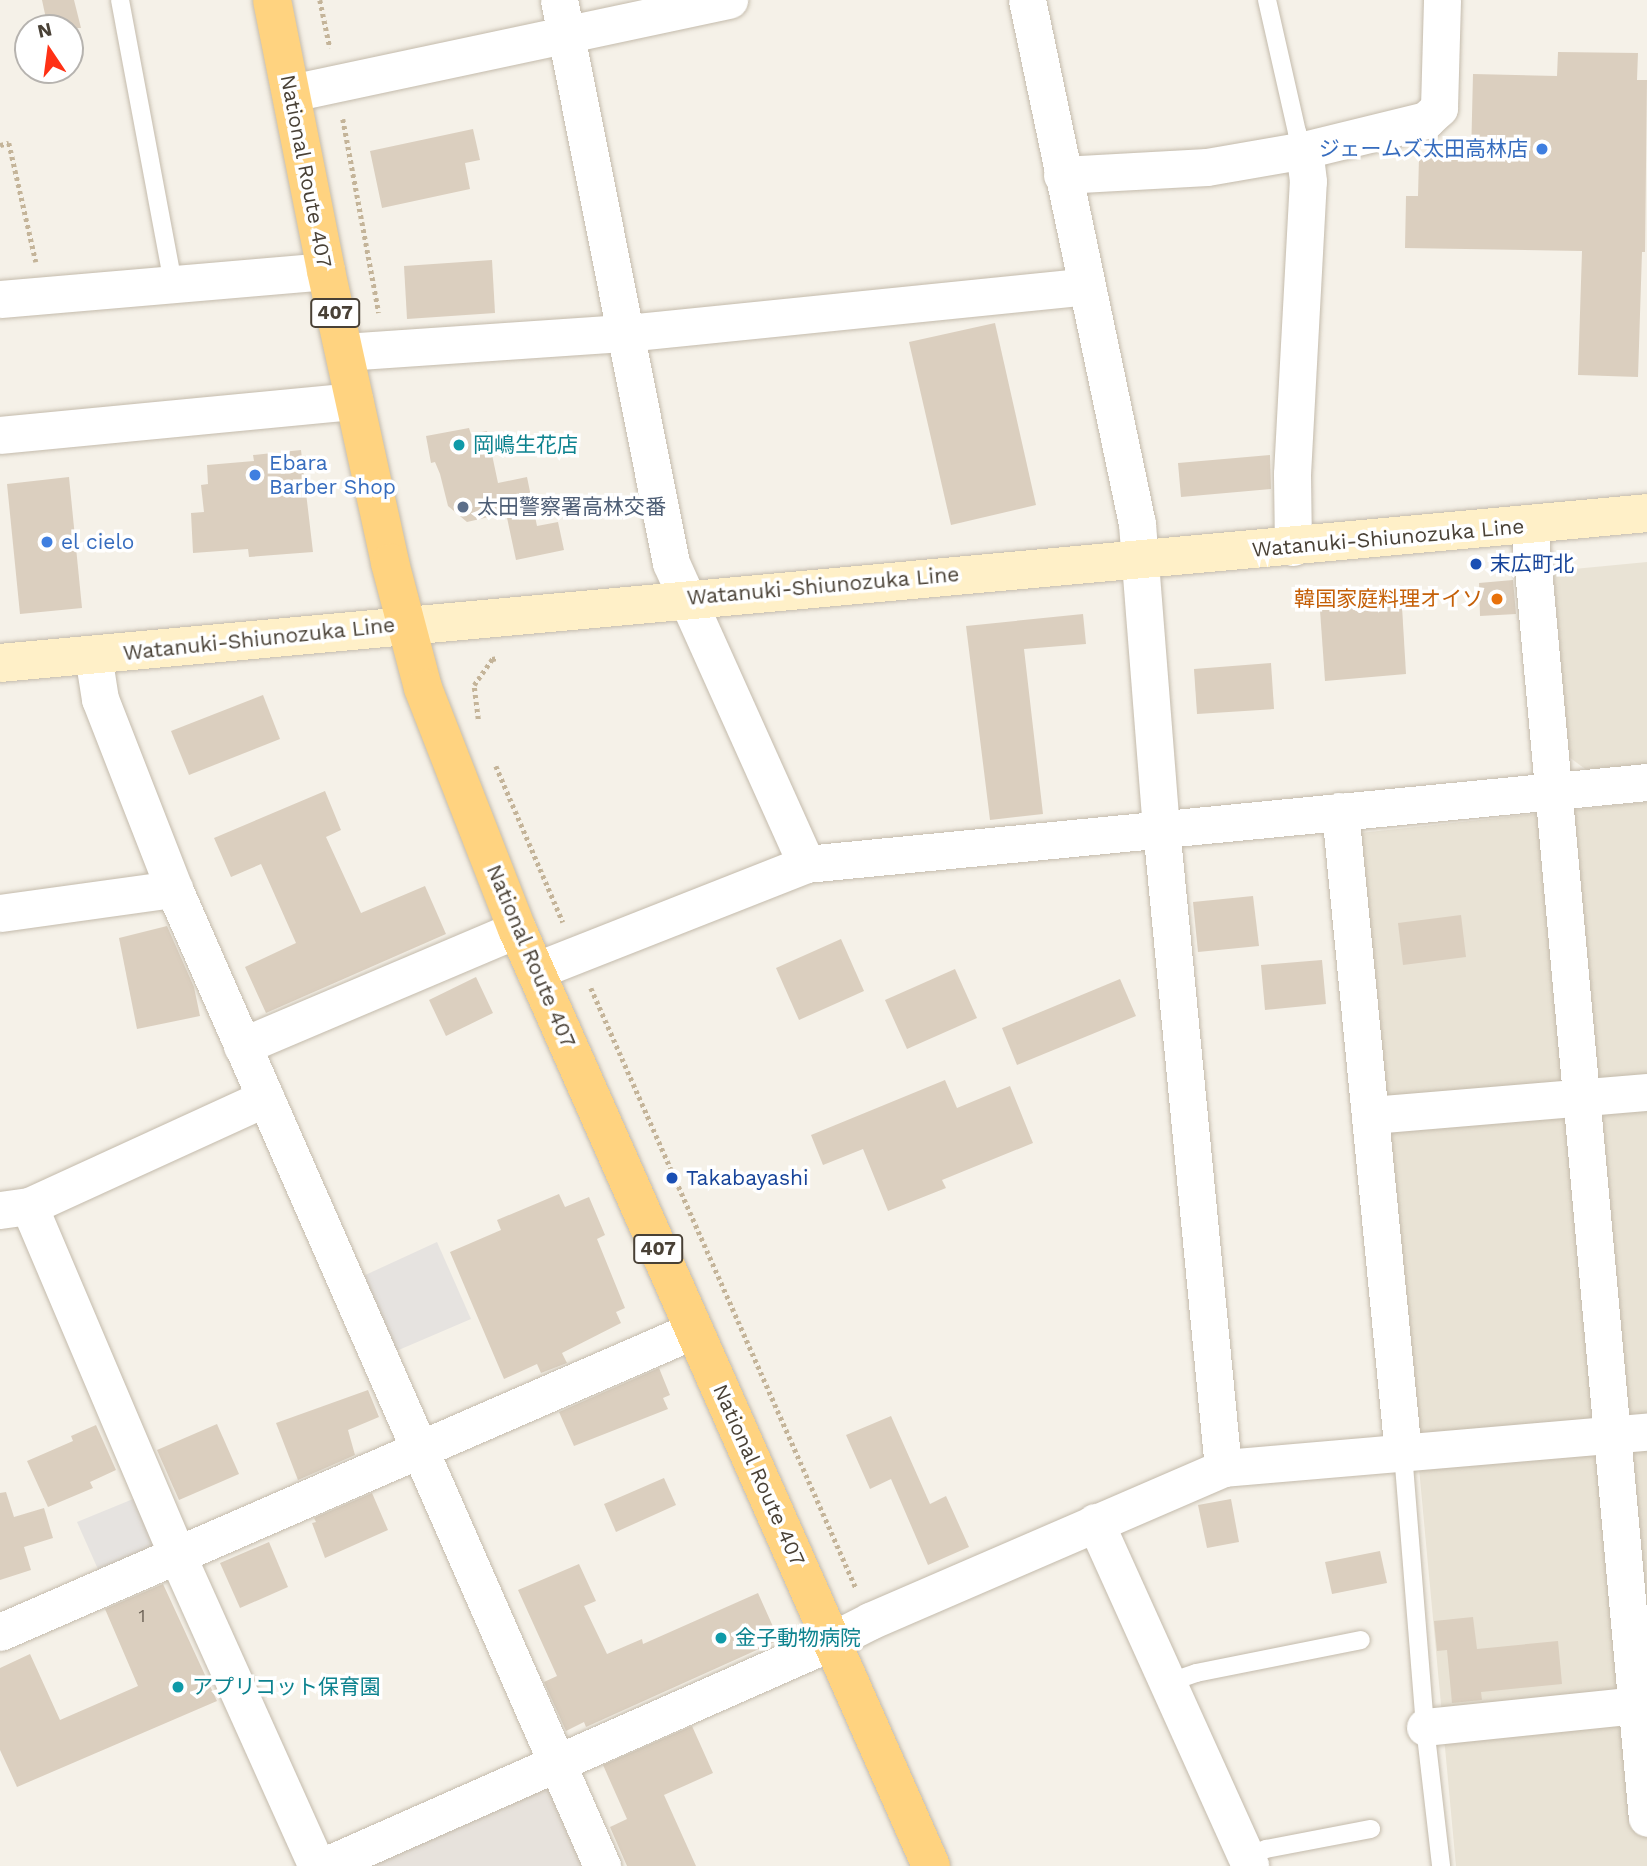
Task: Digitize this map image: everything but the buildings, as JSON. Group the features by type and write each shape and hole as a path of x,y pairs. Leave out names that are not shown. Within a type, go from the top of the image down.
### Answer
{"highway":[{"name":"National Route 407","path":"272,0 354,401 404,624 423,688 535,971 931,1866"}],"main road":[{"name":"Watanuki-Shiunozuka Line","path":"0,663 687,598 1293,547 1647,513"}],"street":[{"path":"291,93 562,16 729,0"},
{"path":"1027,0 1085,286 1135,512 1161,827 1223,1468"},
{"path":"1062,175 1207,167 1304,150 1426,120 1439,108 1442,0"},
{"path":"562,16 671,563 806,864"},
{"path":"1293,547 1292,474 1308,181 1304,150"},
{"path":"0,299 326,271"},
{"path":"344,352 626,333 1085,286"},
{"path":"0,435 354,401"},
{"path":"1529,525 1581,1098 1629,1433 1647,1818"},
{"path":"93,655 100,699 174,889 602,1866"},
{"path":"535,971 806,864 1161,827 1647,782"},
{"path":"1340,811 1403,1453"},
{"path":"0,913 174,889"},
{"path":"242,1046 517,929"},
{"path":"1371,1115 1647,1092"},
{"path":"265,1098 15,1208 177,1555 317,1866"},
{"path":"0,1632 694,1330"},
{"path":"324,1866 833,1641 870,1621 1223,1468 1629,1433"},
{"path":"1095,1522 1248,1862"},
{"path":"1425,1727 1642,1705"}],"lane":[{"path":"120,0 173,284"},
{"path":"1267,0 1297,132 1304,150"},
{"path":"1403,1453 1425,1727 1441,1866"},
{"path":"1167,1683 1196,1674 1361,1640"},
{"path":"1248,1862 1266,1849 1371,1829"}],"path":[{"path":"320,0 386,348"},
{"path":"0,145 9,143 39,274 58,271 64,293"},
{"path":"481,729 474,705 474,685 492,659 509,655"},
{"path":"491,754 576,954 870,1621"}],"shaded area":[{"path":"1647,562 1647,766 1588,771 1569,757 1553,571"},
{"path":"1647,802 1647,1866 1456,1866 1360,833"},
{"path":"437,1242 471,1319 394,1352 361,1277"},
{"path":"138,1497 157,1540 150,1555 101,1576 77,1522"},
{"path":"548,1781 585,1866 357,1866"}],"place":[{"name":"ジェームズ太田高林店","path":"1542,149"},
{"name":"岡嶋生花店","path":"459,445"},
{"name":"Ebara Barber Shop","path":"255,475"},
{"name":"太田警察署高林交番","path":"463,507"},
{"name":"el cielo","path":"47,542"},
{"name":"末広町北","path":"1476,564"},
{"name":"韓国家庭料理オイソ","path":"1497,599"},
{"name":"Takabayashi","path":"672,1178"},
{"name":"金子動物病院","path":"721,1638"},
{"name":"アプリコット保育園","path":"178,1687"}]}
